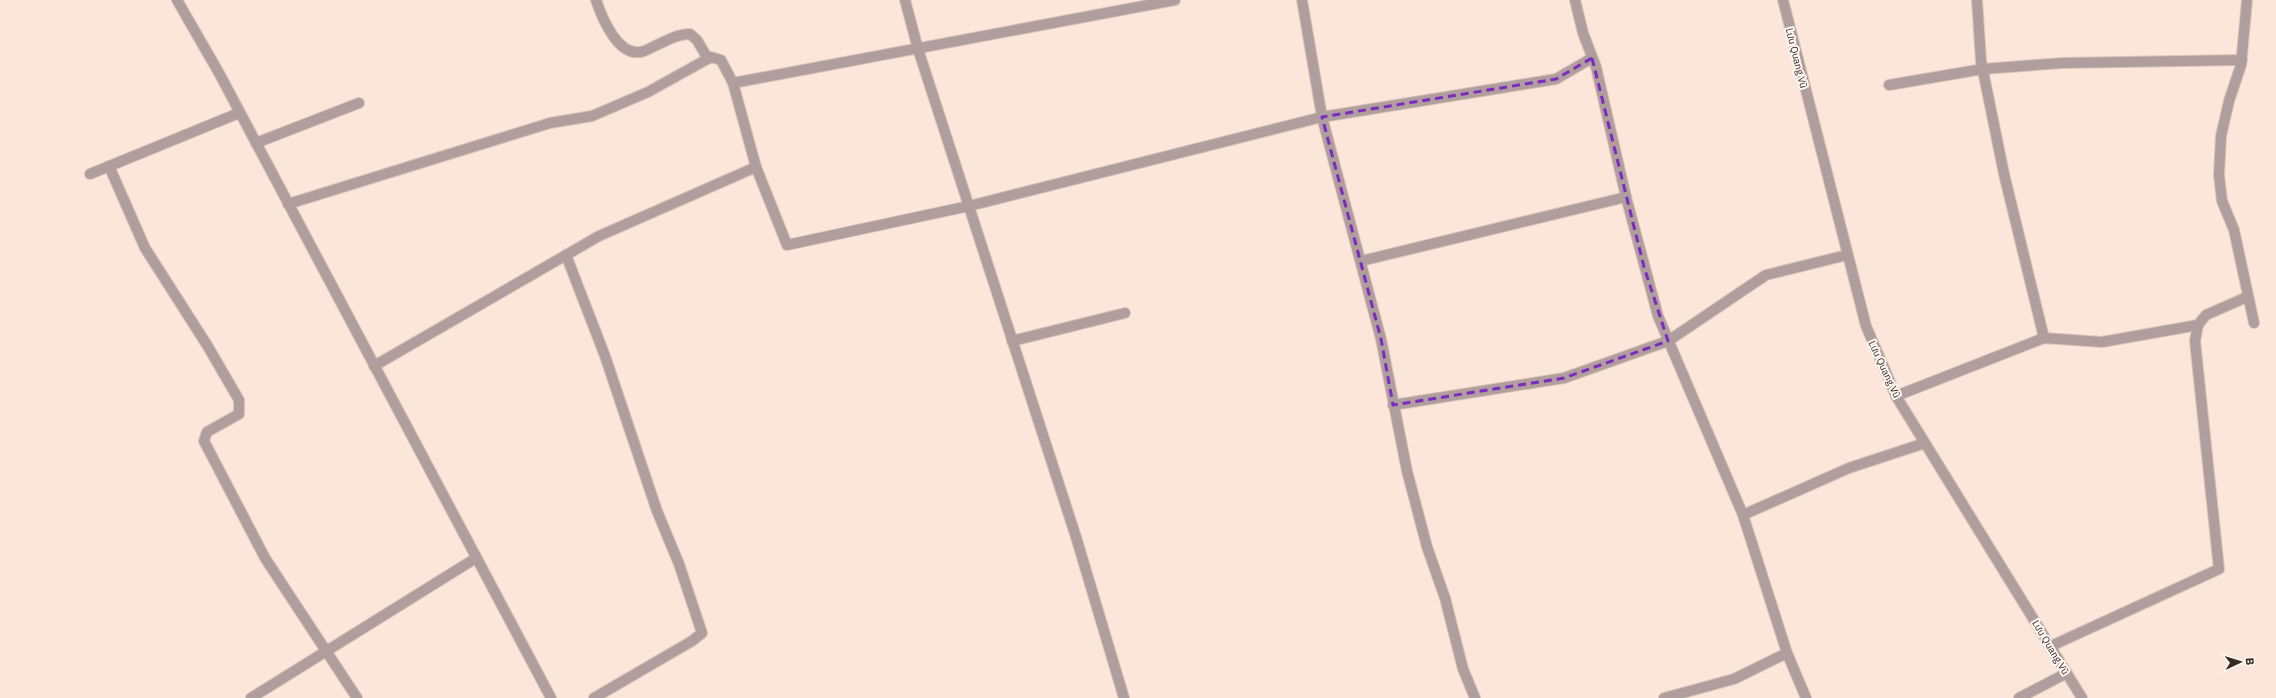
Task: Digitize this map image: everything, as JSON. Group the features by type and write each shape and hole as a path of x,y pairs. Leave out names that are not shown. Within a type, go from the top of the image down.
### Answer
{"street":[{"path":"177,0 256,143 551,698"},
{"path":"596,0 614,36 625,49 632,52 642,52 676,36 690,34 697,40 708,59"},
{"path":"905,0 918,48 1076,537 1124,698"},
{"path":"733,83 1175,0"},
{"path":"1302,0 1322,117 1381,339 1407,471 1427,547 1445,598 1464,669 1475,698"},
{"path":"1575,0 1583,33 1592,58 1646,274 1668,341 1743,515 1787,653 1806,698"},
{"name":"Lưu Quang Vũ","path":"1782,0 1866,326 1896,396 2082,698"},
{"path":"1977,0 1983,70 2004,174 2044,338"},
{"path":"2247,0 2242,60 2221,136 2219,176 2222,201 2234,230 2247,297 2254,323"},
{"path":"288,204 550,123 592,116 648,92 711,57 721,60 733,83 756,167 787,245 969,206 1322,117 1556,79 1592,58"},
{"path":"1889,85 1983,70 2131,61 2242,60"},
{"path":"256,143 359,104"},
{"path":"90,174 239,113"},
{"path":"109,166 145,248 207,345 238,400 239,414 207,432 204,441 265,558 357,698"},
{"path":"374,366 600,236 756,167"},
{"path":"1361,261 1626,197"},
{"path":"566,255 605,356 657,511 679,564 702,633 692,641 594,698"},
{"path":"1393,405 1564,378 1668,341 1766,275 1847,255"},
{"path":"2051,646 2219,569 2195,341 2198,324 2206,315 2247,297"},
{"path":"1012,341 1125,313"},
{"path":"1896,396 2044,338 2102,342 2198,324"},
{"path":"1743,515 1849,468 1925,443"},
{"path":"251,698 476,558"},
{"path":"1664,698 1734,679 1787,653"},
{"path":"2019,698 2067,673"}],"highlighted area":[{"path":"1592,58 1644,267 1668,341 1564,378 1393,405 1381,339 1322,117 1556,79"}]}
